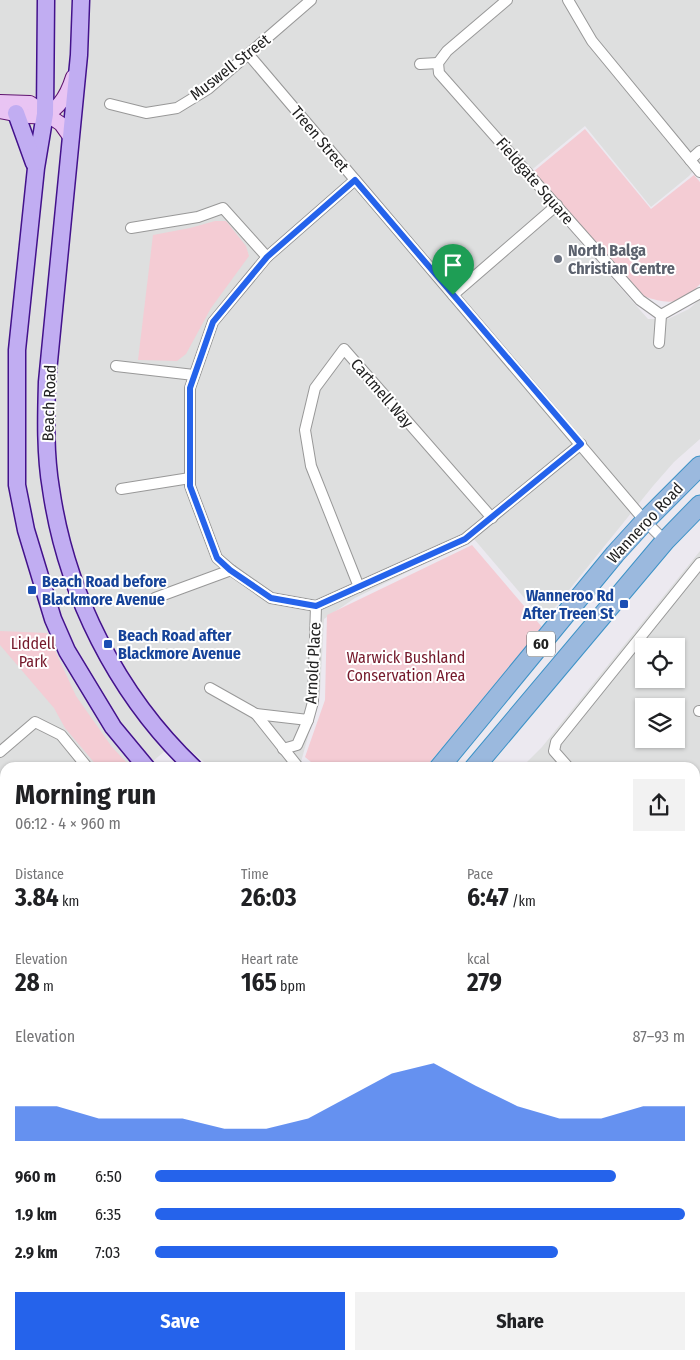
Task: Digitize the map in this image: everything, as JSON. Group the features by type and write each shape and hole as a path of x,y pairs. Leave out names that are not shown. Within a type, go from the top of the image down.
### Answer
{"highway":[{"name":"Wanneroo Road","path":"444,762 644,520 700,466"},
{"name":"Wanneroo Road","path":"479,762 665,541 700,505"}],"main road":[{"name":"Beach Road","path":"46,0 45,114 36,168 17,350 17,485 26,530 53,619 67,652 113,727 142,762"},
{"name":"Beach Road","path":"81,0 79,56 47,391 48,467 58,528 76,588 106,654 150,720 188,762"},
{"path":"8,112 36,168"}],"street":[{"name":"Muswell Street","path":"110,104 146,113 176,108 208,89 311,0"},
{"path":"420,64 438,63 446,51 507,0"},
{"path":"568,0 592,41 700,172"},
{"name":"Treen Street","path":"249,55 644,520 665,541"},
{"path":"8,112 38,116 45,114 66,96 79,56"},
{"name":"Fieldgate Square","path":"438,63 439,72 640,300 662,315"},
{"path":"0,102 30,103 66,128 71,138"},
{"path":"690,160 700,151"},
{"path":"355,180 267,257 213,322 190,388 190,486 217,558 230,570 271,598 316,606 465,539 581,444"},
{"path":"453,295 557,205"},
{"path":"131,228 198,217 223,208 267,257"},
{"path":"658,343 662,315 700,293"},
{"name":"Cartmell Way","path":"359,587 311,466 305,430 316,388 344,349 492,518"},
{"path":"116,366 194,375"},
{"path":"121,489 190,478"},
{"path":"564,762 554,751 556,742 700,563"},
{"path":"155,598 230,570"},
{"name":"Arnold Place","path":"283,749 297,745 308,720 313,702 316,606"},
{"name":"Arnold Place","path":"210,688 256,714 308,720"},
{"path":"256,714 294,762"},
{"path":"0,752 35,722 61,735 83,762"}],"shaded area":[{"path":"0,0 700,0 700,163 689,176 651,207 585,126 523,177 648,319 668,319 689,309 700,299 700,439 674,462 653,486 544,621 474,539 355,598 324,619 320,693 301,762 204,762 178,740 152,762 0,762"},
{"path":"700,551 700,762 527,762 542,747"}],"green space":[{"path":"585,129 651,209 694,175 700,182 700,284 686,296 668,302 643,296 533,172"},
{"path":"215,221 226,221 246,246 249,256 211,308 186,354 177,361 138,360 153,235"},
{"name":"Warwick Bushland Conservation Area","path":"472,545 542,627 430,762 311,762 305,757 325,700 327,615"},
{"name":"Liddell Park","path":"0,631 47,633 76,696 112,747 126,762 94,762 65,728 54,708 0,645"}],"place":[{"name":"North Balga Christian Centre","path":"558,259"},
{"name":"Beach Road before Blackmore Avenue","path":"32,590"},
{"name":"Wanneroo Rd After Treen St","path":"624,604"},
{"name":"Beach Road after Blackmore Avenue","path":"108,644"}],"route":[{"path":"355,180 453,295 581,444 465,539 316,606 271,598 230,570 217,558 190,486 190,388 213,322 267,257 355,180"}]}
